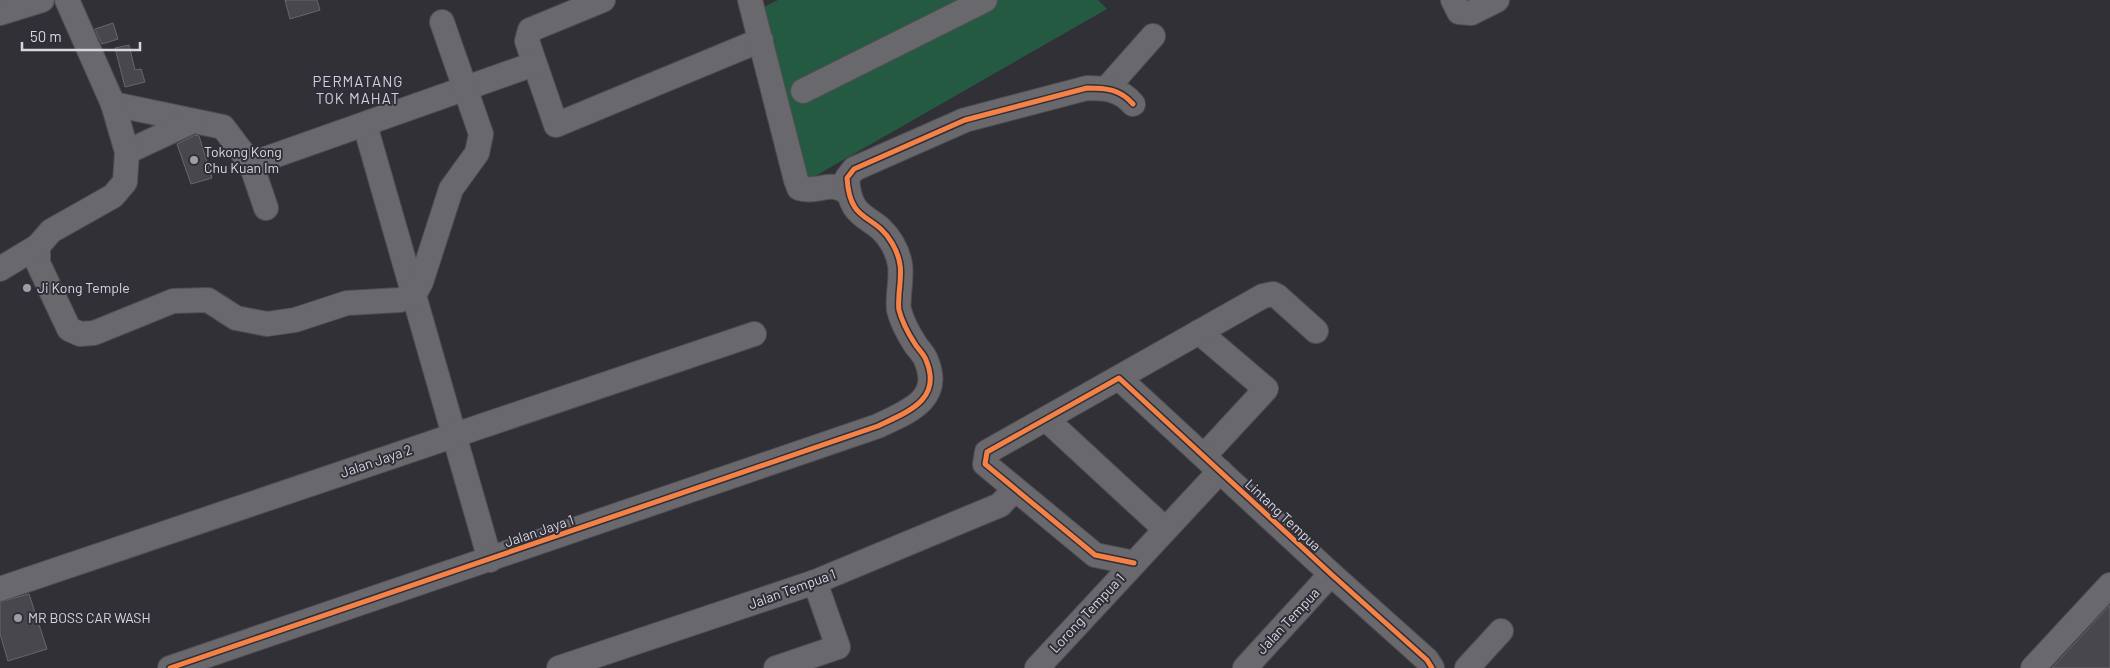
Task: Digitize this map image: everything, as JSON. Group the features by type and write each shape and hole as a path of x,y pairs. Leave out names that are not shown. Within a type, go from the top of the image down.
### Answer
{"street":[{"path":"0,14 42,0"},
{"path":"0,269 38,246 52,231 113,196 125,182 127,152 113,104 67,0"},
{"path":"603,0 530,30 527,41 556,125 761,40"},
{"path":"750,0 796,180 800,188 806,190 833,186 841,188 848,193"},
{"path":"803,91 985,0"},
{"path":"1453,0 1459,12 1471,13 1497,0"},
{"path":"38,246 38,263 55,302 69,329 80,334 94,333 173,301 208,300 236,318 268,324 295,320 347,303 400,300 414,296 421,282 451,189 477,153 481,134 442,22"},
{"path":"1107,88 1153,36"},
{"path":"251,164 534,64"},
{"path":"848,193 847,178 854,169 965,120 1087,88 1107,88 1125,96 1133,104"},
{"path":"113,104 223,127 251,164 266,208"},
{"path":"127,152 193,121"},
{"path":"365,125 490,560"},
{"name":"Jalan Jaya 1","path":"170,668 878,426 913,409 926,397 931,382 926,359 904,327 898,307 902,268 900,256 881,227 863,217 855,208 848,193"},
{"path":"1134,563 1095,555 985,464 987,452 1263,296 1273,294 1277,296 1316,330"},
{"name":"Lorong Tempua 1","path":"1037,668 1165,530 1266,389 1199,332"},
{"name":"Jalan Jaya 2","path":"0,589 754,334"},
{"name":"Lintang Tempua","path":"1119,378 1427,660 1432,668"},
{"path":"1046,419 1165,530"},
{"name":"Jalan Tempua 1","path":"559,668 815,582 1000,505 1015,489"},
{"name":"Jalan Tempua","path":"1245,668 1331,574"},
{"path":"776,668 838,647 815,582"},
{"path":"2033,668 2110,585"},
{"path":"1467,668 1501,631"}],"green space":[{"path":"778,0 1098,0 1107,9 803,183 760,9"}],"building":[{"path":"285,0 317,0 320,10 290,19"},
{"path":"113,23 118,39 102,44 95,29"},
{"path":"129,45 135,70 141,69 145,82 125,87 115,48"},
{"name":"Tokong Kong Chu Kuan Im","path":"195,135 199,136 212,178 191,184 177,144"},
{"name":"MR BOSS CAR WASH","path":"29,594 47,649 8,661 0,634 0,602"},
{"path":"2110,605 2110,668 2052,668"}],"cycle path":[{"path":"170,668 878,426 910,410 926,395 930,385 930,374 925,358 908,332 899,310 900,262 892,243 885,233 858,211 853,204 847,178 854,169 965,120 1087,88 1100,88 1118,92 1133,104"},
{"path":"1134,563 1095,555 985,464 987,452 1119,378 1427,660 1432,668"}],"place":[{"name":"Tokong Kong Chu Kuan Im","path":"194,160"},
{"name":"Ji Kong Temple","path":"27,288"},
{"name":"MR BOSS CAR WASH","path":"18,618"}],"district":[{"name":"PERMATANG TOK MAHAT","path":"358,90"}]}
